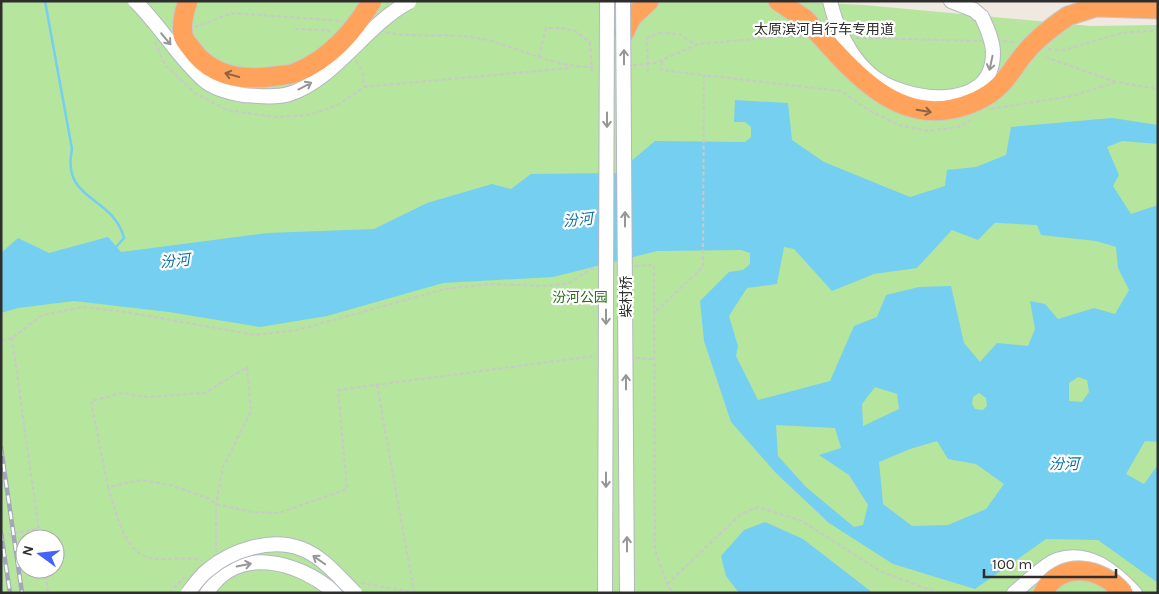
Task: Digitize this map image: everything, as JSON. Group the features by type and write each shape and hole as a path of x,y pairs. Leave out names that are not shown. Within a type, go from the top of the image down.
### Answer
{"highway":[{"path":"188,1 182,23 183,37 197,57 212,69 238,78 263,78 294,74 330,54 357,25 372,1"},
{"path":"778,1 805,28 882,96 910,108 935,113 967,106 999,86 1025,52 1050,28 1068,16 1096,7 1158,9"},
{"path":"624,34 632,17 647,3"},
{"path":"1043,593 1046,587 1066,572 1081,570 1096,572 1110,580 1123,593"}],"main road":[{"path":"135,1 207,83 227,92 257,96 290,94 314,80 354,49 391,12 410,2"},
{"name":"柴村桥","path":"623,1 627,593"},
{"path":"830,1 838,28 850,51 870,75 900,92 928,97 949,98 972,91 989,75 993,53 990,34 982,17 974,10 951,1"},
{"name":"柴村桥","path":"604,3 605,593"},
{"path":"188,593 207,570 236,552 270,545 301,549 322,561 355,593"},
{"path":"1014,593 1056,560 1074,557 1100,563 1114,571 1135,593"},
{"path":"207,593 214,581 230,568 268,563 292,566 319,579 335,593"}],"path":[{"path":"190,28 232,13 308,16 344,21"},
{"path":"539,57 546,28 561,28 575,31 590,42 592,74"},
{"name":"太原滨河自行车专用道","path":"628,65 656,63 696,45 777,37 805,28"},
{"path":"378,29 394,34 448,34 476,38 508,46 571,68"},
{"path":"1048,49 1064,50 1122,33 1158,30"},
{"path":"648,72 647,38 659,33 679,34 696,45"},
{"path":"152,36 165,65 196,94 227,110 274,117 309,115 338,105 364,87 571,68 601,67"},
{"name":"太原滨河自行车专用道","path":"851,38 987,41"},
{"path":"997,41 1023,44"},
{"path":"1045,57 1116,82 1158,89"},
{"path":"662,61 661,70 704,75"},
{"path":"655,312 703,267 703,142"},
{"path":"627,267 654,265 655,550 667,584 673,593"},
{"path":"1,341 12,338 42,315 82,307 126,312 255,335 280,332 344,318 445,289 490,284 546,286 569,283 591,270 600,269"},
{"path":"1,536 39,528 12,338"},
{"path":"108,487 141,480 171,484 210,499 216,504 252,512 279,512 347,489 338,390 597,357"},
{"path":"635,358 654,359"},
{"path":"205,561 151,558 136,552 127,539 108,487 91,401 122,393 148,397 204,393 247,367 251,411 223,467 216,504 216,554"},
{"path":"377,385 414,592"},
{"path":"667,584 741,514 758,507 802,521 880,571 938,593"},
{"path":"46,579 48,593"}],"green space":[{"name":"汾河公园","path":"1,1 777,1 864,5 1091,26 1158,25 1158,593 1,593"}],"water":[{"name":"汾河","path":"735,100 788,103 792,140 824,162 910,197 945,186 947,170 976,167 1006,155 1011,127 1112,118 1158,125 1158,144 1122,141 1107,147 1119,175 1113,186 1131,214 1158,205 1158,442 1145,441 1126,474 1144,484 1158,465 1158,583 1098,540 1046,539 975,589 893,564 829,523 776,473 731,422 704,341 700,301 729,272 743,270 750,264 750,253 741,250 657,251 553,277 443,283 327,316 260,327 169,312 74,301 18,308 1,313 1,253 18,238 49,253 108,237 121,252 268,233 374,229 427,203 492,184 511,189 531,174 617,173 655,141 745,142 751,137 751,127 745,122 734,122","holes":["1007,210 1033,215 1041,235 1096,241 1116,247 1118,268 1129,290 1115,314 1094,308 1058,319 1045,304 1030,301 1035,329 1028,346 997,343 980,362 964,343 951,286 919,287 886,295 877,317 854,326 830,381 758,400 736,356 738,346 729,316 747,288 777,284 784,247 794,249 832,291 874,274 917,268 952,230 978,240","1078,377 1087,380 1089,392 1082,402 1069,401 1069,383","875,387 897,394 899,409 863,426 862,404","979,393 986,398 987,406 983,410 975,409 972,404 973,397","776,425 835,428 841,448 819,455 849,475 868,505 863,525 854,527 806,487 778,456","937,441 948,459 976,464 1004,484 986,509 948,525 912,526 883,504 879,462 910,449"]},
{"path":"765,522 803,539 873,593 739,593 726,576 721,556 744,530"}],"waterway":[{"path":"45,1 72,149 71,166 74,179 81,189 110,213 118,224 124,238 116,247"},
{"name":"汾河","path":"981,214 1056,218"}],"railway":[{"path":"1,448 22,593"},
{"path":"1,533 10,593"}]}
